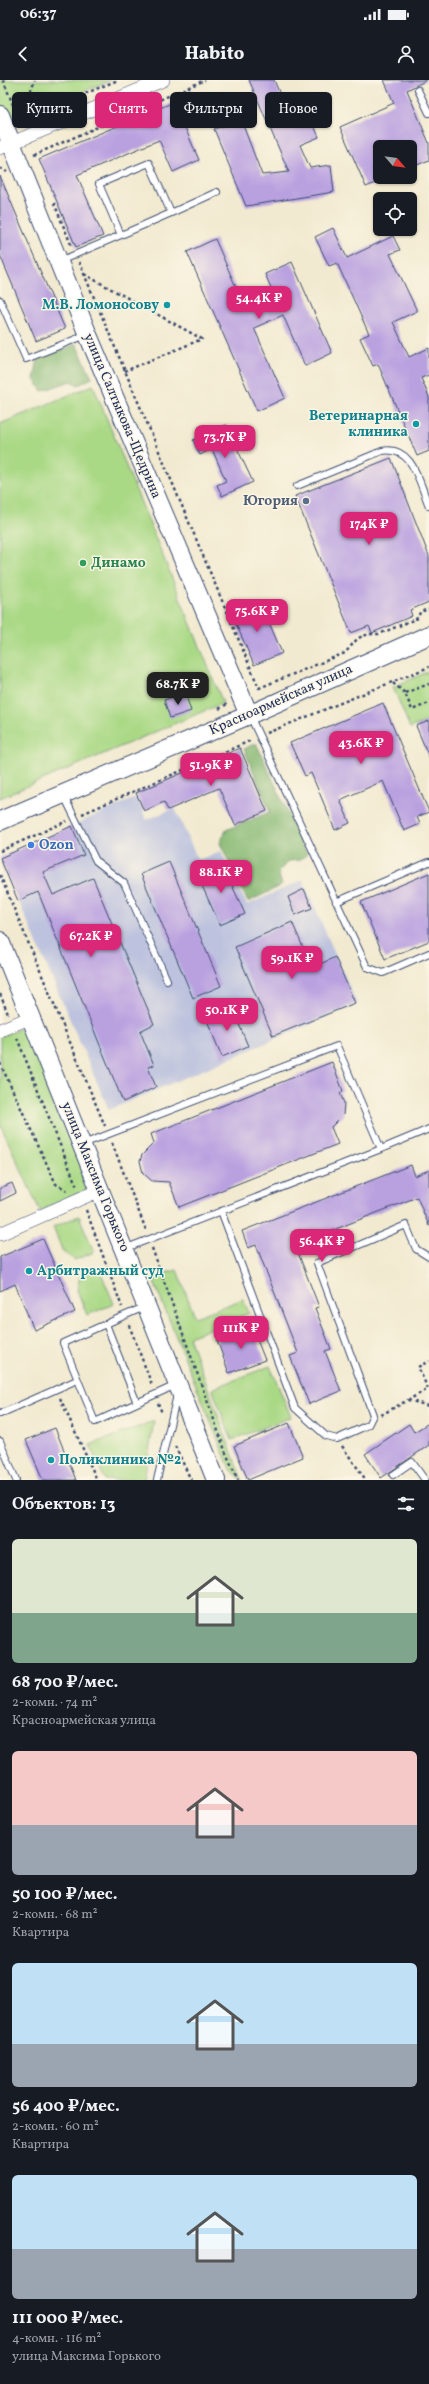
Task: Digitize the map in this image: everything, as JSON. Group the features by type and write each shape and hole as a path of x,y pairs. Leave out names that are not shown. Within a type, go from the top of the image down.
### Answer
{"street":[{"path":"6,146 163,80"},
{"name":"улица Салтыкова-Щедрина","path":"0,115 6,146 58,262 249,715"},
{"name":"Красноармейская улица","path":"0,821 62,793 249,715 429,635"},
{"name":"улица Максима Горького","path":"0,941 83,1144 177,1387 216,1480"},
{"path":"6,1028 32,1017"},
{"path":"0,1234 100,1190"}],"lane":[{"path":"418,90 429,113"},
{"path":"121,235 99,184 149,163 171,213"},
{"path":"58,262 217,192"},
{"path":"0,300 2,312 26,359 88,335"},
{"path":"297,486 382,451 395,450 404,454 411,463 429,506"},
{"path":"249,715 367,967 383,973 429,954"},
{"path":"62,793 96,861 124,883 167,980"},
{"path":"336,902 429,862"},
{"path":"83,1144 337,1046 381,1149"},
{"path":"124,1249 429,1129"},
{"path":"221,1211 295,1408 326,1436 338,1438 368,1424 373,1415 317,1263 406,1225 416,1248 429,1257"},
{"path":"146,1307 63,1343 77,1380 95,1422 155,1395 177,1387"},
{"path":"106,1324 137,1403"},
{"path":"0,1414 77,1380"},
{"path":"157,1480 177,1387"},
{"path":"0,1441 16,1480"},
{"path":"393,1475 412,1462 425,1480"}],"path":[{"path":"4,80 12,100"},
{"path":"31,92 35,80"},
{"path":"87,93 118,80"},
{"path":"34,156 205,80"},
{"path":"32,150 36,161"},
{"path":"51,197 259,688 345,653 358,638 369,634 379,634 418,618 420,612 429,609"},
{"path":"84,274 202,339 124,371"},
{"path":"0,851 74,817 259,737 429,667"},
{"path":"393,683 405,694 412,710 429,703"},
{"path":"405,694 429,684"},
{"path":"0,875 108,1134 149,1240 226,1454 238,1480"},
{"path":"0,994 6,1028 81,1198 168,1430 191,1480"},
{"path":"0,1063 56,1184 81,1198"},
{"path":"373,1415 383,1415 428,1389 418,1367 429,1360"},
{"path":"56,1388 97,1480"},
{"path":"408,1400 429,1406"},
{"path":"338,1438 366,1480"}],"shaded area":[{"path":"137,797 146,820 175,808 198,860 221,851 247,905 303,880 357,1004 109,1110 0,858"}],"green space":[{"path":"0,80 111,80 83,92 12,92 12,122 0,127"},
{"path":"76,344 92,378 78,385 71,381 42,391 34,379 38,359"},
{"name":"Динамо","path":"93,385 223,703 0,798 0,424"},
{"path":"429,671 429,720 410,728 393,687"},
{"path":"256,743 307,854 300,860 289,861 278,872 282,885 248,902 220,843 226,830 270,812 244,749"},
{"path":"25,1027 92,1187 40,1211 0,1124 0,1037"},
{"path":"79,1216 94,1252 75,1260 63,1252 53,1227"},
{"path":"99,1268 114,1304 87,1315 77,1290 80,1276"},
{"path":"177,1270 195,1317 243,1299 249,1313 189,1337 242,1480 230,1469 153,1280 165,1273"},
{"path":"270,1366 291,1417 232,1440 212,1389"},
{"path":"154,1421 144,1480 105,1480 90,1445"}],"building":[{"path":"249,80 274,80 279,92 265,92 265,117 257,98 257,92 254,92"},
{"path":"384,80 427,80 407,90 429,143 429,160 417,165 417,140 373,140 373,184 366,187 340,127 394,103"},
{"path":"170,104 170,128 185,128 199,160 173,172 159,140 77,175 103,236 76,247 39,159 112,128 162,128 162,107"},
{"path":"244,128 262,175 289,172 270,128 315,128 319,137 300,145 310,168 331,165 334,192 246,206 214,129"},
{"path":"0,176 65,329 36,341 0,255"},
{"path":"333,228 347,258 393,236 400,250 390,254 417,311 393,322 409,357 429,348 429,375 421,378 429,397 429,451 417,456 378,364 373,366 360,338 369,334 337,263 329,266 315,237"},
{"path":"215,239 246,310 275,297 265,274 292,262 332,353 305,366 283,315 254,328 285,398 257,411 187,252"},
{"path":"226,425 253,482 222,496 217,485 226,481 212,449 200,455 193,440"},
{"path":"391,458 429,556 429,602 410,610 412,616 372,633 369,626 351,633 295,496"},
{"path":"245,603 249,613 268,605 273,617 268,620 282,653 254,665 230,610"},
{"path":"185,693 191,711 170,718 164,700"},
{"path":"383,703 429,812 417,817 420,824 404,831 383,781 340,800 350,823 335,830 311,773 305,776 290,743"},
{"path":"429,721 429,757 416,726"},
{"path":"240,748 267,811 235,825 219,788 168,810 164,802 144,811 136,793"},
{"path":"72,826 84,855 43,872 53,895 93,878 154,1024 140,1031 154,1065 148,1067 156,1087 123,1102 38,892 18,901 0,858"},
{"path":"169,862 221,986 193,998 141,874"},
{"path":"222,863 245,914 220,925 197,875"},
{"path":"429,873 429,941 385,959 361,902"},
{"path":"304,889 312,908 295,915 288,897"},
{"path":"292,922 312,968 335,957 355,1003 273,1036 235,947"},
{"path":"232,1007 248,1046 222,1057 206,1018"},
{"path":"332,1062 343,1091 340,1093 344,1103 343,1115 331,1127 338,1144 179,1207 169,1182 152,1181 143,1173 140,1161 142,1155 154,1143 151,1134"},
{"path":"411,1165 415,1176 429,1170 429,1226 417,1197 295,1245 319,1307 315,1308 331,1349 325,1351 341,1391 309,1404 290,1356 298,1353 256,1245 248,1248 242,1231"},
{"path":"12,1183 16,1193 0,1201 0,1188"},
{"name":"Арбитражный суд","path":"43,1239 75,1312 34,1330 15,1284 0,1291 0,1257"},
{"path":"252,1327 265,1360 229,1373 217,1340"},
{"path":"289,1423 303,1457 248,1480 234,1446"},
{"path":"429,1423 429,1445 381,1478 365,1454 409,1424 414,1432"},
{"name":"Поликлиника №2","path":"55,1428 76,1480 43,1480 26,1440"}],"place":[{"name":"М.В. Ломоносову","path":"167,305"},
{"name":"Ветеринарная клиника","path":"416,424"},
{"name":"Югория","path":"306,501"},
{"name":"Динамо","path":"83,563"},
{"name":"Ozon","path":"31,845"},
{"name":"Арбитражный суд","path":"29,1271"},
{"name":"Поликлиника №2","path":"51,1460"}]}
